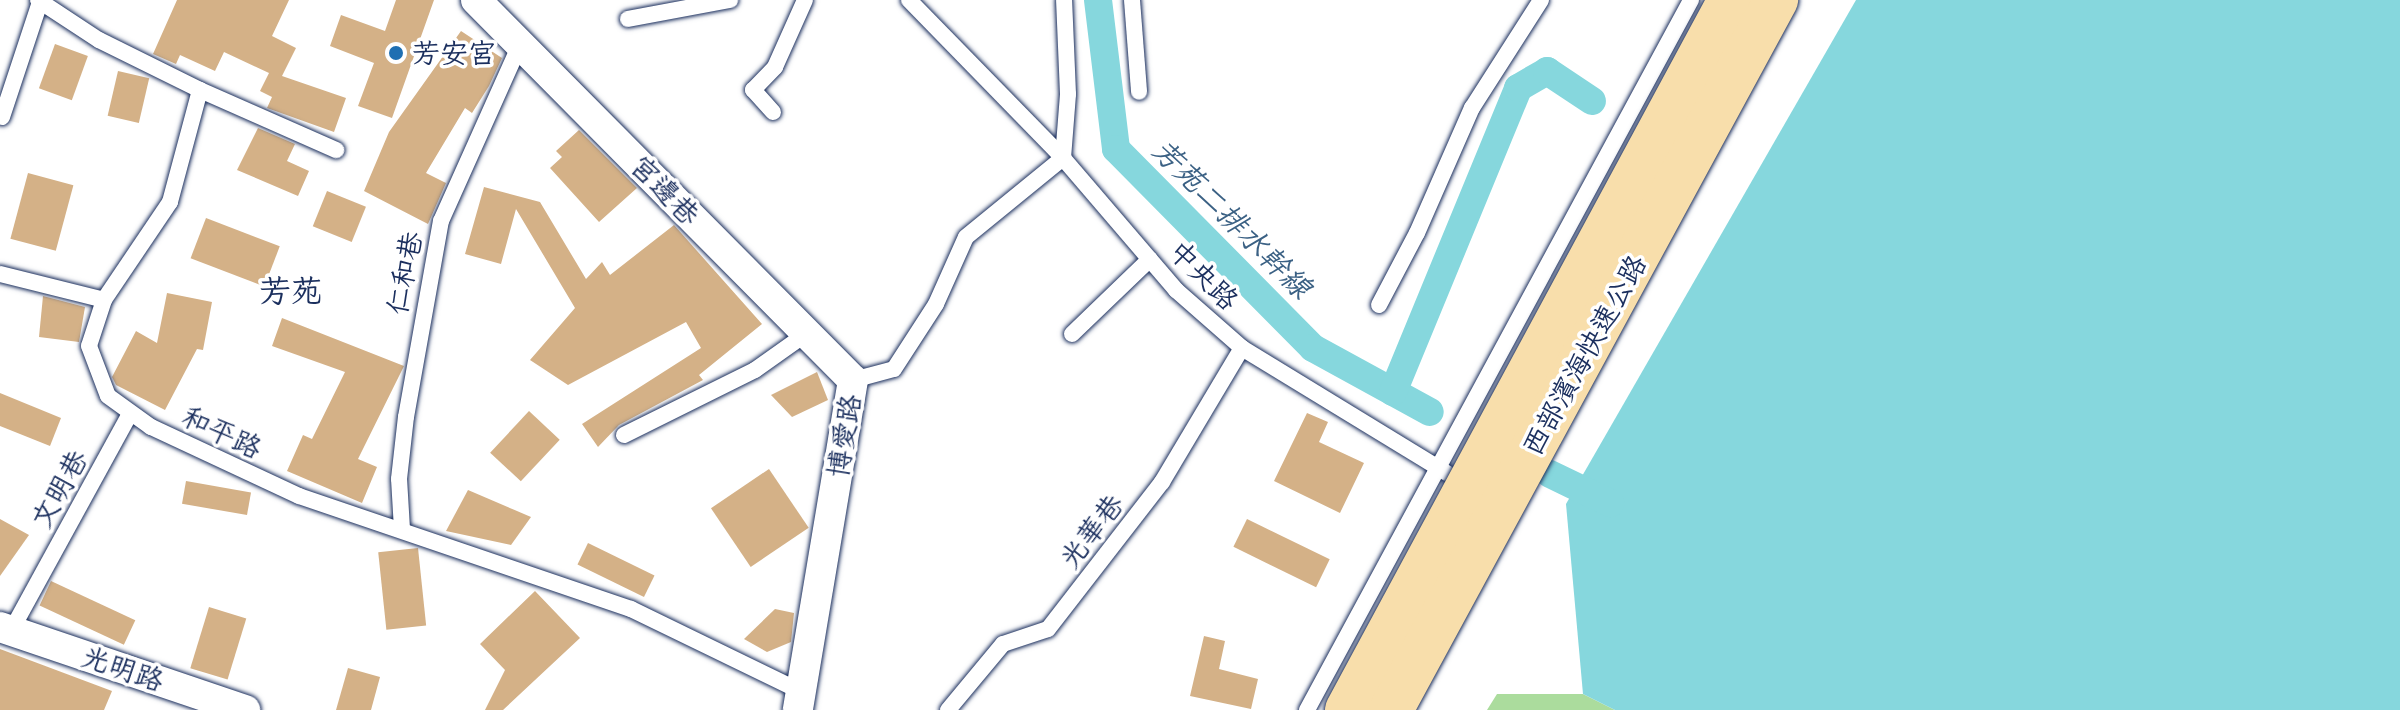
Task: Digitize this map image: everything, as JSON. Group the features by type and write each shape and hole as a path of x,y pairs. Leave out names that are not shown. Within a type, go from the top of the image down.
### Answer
{"highway":[{"name":"西部濱海快速公路","path":"1347,710 1730,0"},
{"name":"西部濱海快速公路","path":"1391,710 1776,0"}],"street":[{"name":"宮邊巷","path":"476,0 853,380"},
{"name":"博愛路","path":"801,701 853,380"},
{"name":"光明路","path":"6,629 245,710"}],"lane":[{"path":"628,19 730,0"},
{"path":"773,112 753,90 775,67 805,0"},
{"name":"中央路","path":"909,0 1063,158 1150,259 1242,348 1519,517"},
{"path":"1063,158 1068,94 1064,0"},
{"path":"1132,0 1139,92"},
{"path":"1379,305 1417,233 1472,108 1541,0"},
{"path":"1307,710 1691,0"},
{"path":"2,117 39,1 99,40 200,90 336,150"},
{"name":"仁和巷","path":"402,529 399,479 406,417 441,221 520,44"},
{"name":"和平路","path":"200,90 170,202 104,300 89,346 108,396 130,414 299,496 631,609 801,701"},
{"name":"博愛路","path":"853,380 894,369 936,304 966,237 1063,158"},
{"path":"1072,334 1150,259"},
{"path":"0,274 104,300"},
{"path":"624,435 755,370 807,333"},
{"name":"光華巷","path":"948,710 1003,644 1048,629 1162,482 1242,348"},
{"name":"文明巷","path":"6,629 130,414"}],"green space":[{"path":"1497,694 1583,694 1615,710 1487,710"}],"water":[{"path":"1856,0 2400,0 2400,710 1615,710 1583,694 1566,504"}],"building":[{"path":"177,0 289,0 272,36 296,48 282,76 346,98 334,132 267,108 272,97 260,91 269,73 224,52 215,71 180,55 176,64 153,54"},
{"name":"芳安宮","path":"396,0 434,0 392,118 358,106 374,63 330,46 341,15 385,31"},
{"path":"461,31 502,58 472,113 465,108 426,173 446,183 428,224 364,191 389,132"},
{"path":"55,44 88,56 72,100 39,88"},
{"path":"118,71 149,78 139,123 108,116"},
{"path":"258,128 295,144 287,161 309,171 298,196 237,170"},
{"path":"579,130 637,188 599,222 550,168 562,157 556,151"},
{"path":"28,173 73,185 56,251 10,239"},
{"path":"484,187 540,202 586,279 602,262 610,275 674,225 762,324 699,375 703,380 619,425 598,447 582,424 701,348 686,322 568,385 530,360 575,308 516,209 501,264 465,254"},
{"path":"327,191 366,207 352,242 313,226"},
{"path":"206,218 280,246 264,286 191,258"},
{"path":"167,293 212,302 203,350 197,349 165,410 116,385 112,377 136,331 157,343"},
{"path":"43,296 85,307 79,342 39,337"},
{"path":"282,318 404,366 358,459 377,467 362,503 287,471 303,435 312,439 345,372 272,346"},
{"path":"817,372 828,400 792,417 771,395"},
{"path":"0,393 61,418 50,446 0,426"},
{"path":"529,411 560,440 521,481 490,453"},
{"path":"1307,413 1328,422 1319,442 1364,463 1340,513 1274,481"},
{"path":"769,469 809,528 751,567 711,508"},
{"path":"186,481 251,492 247,515 182,504"},
{"path":"468,490 531,517 511,545 446,531"},
{"path":"0,519 29,535 0,576"},
{"path":"1247,519 1330,559 1316,587 1233,547"},
{"path":"588,543 655,575 644,597 577,565"},
{"path":"418,548 426,626 386,630 378,552"},
{"path":"51,581 135,620 124,645 40,605"},
{"path":"535,591 580,638 503,710 485,710 505,670 480,644"},
{"path":"209,607 246,618 228,680 190,668"},
{"path":"775,609 794,613 791,642 767,652 744,639"},
{"path":"1204,636 1225,641 1219,669 1258,679 1251,709 1190,696"},
{"path":"0,649 112,691 104,710 0,710"},
{"path":"348,668 380,677 371,710 336,710"}],"waterway":[{"name":"芳苑二排水幹線","path":"1098,0 1116,149 1313,348 1430,412"},
{"path":"1393,392 1518,88 1547,71 1592,101"},
{"path":"1550,474 1610,503"}],"place":[{"name":"芳安宮","path":"396,53"}],"district":[{"name":"芳苑","path":"291,291"}]}
